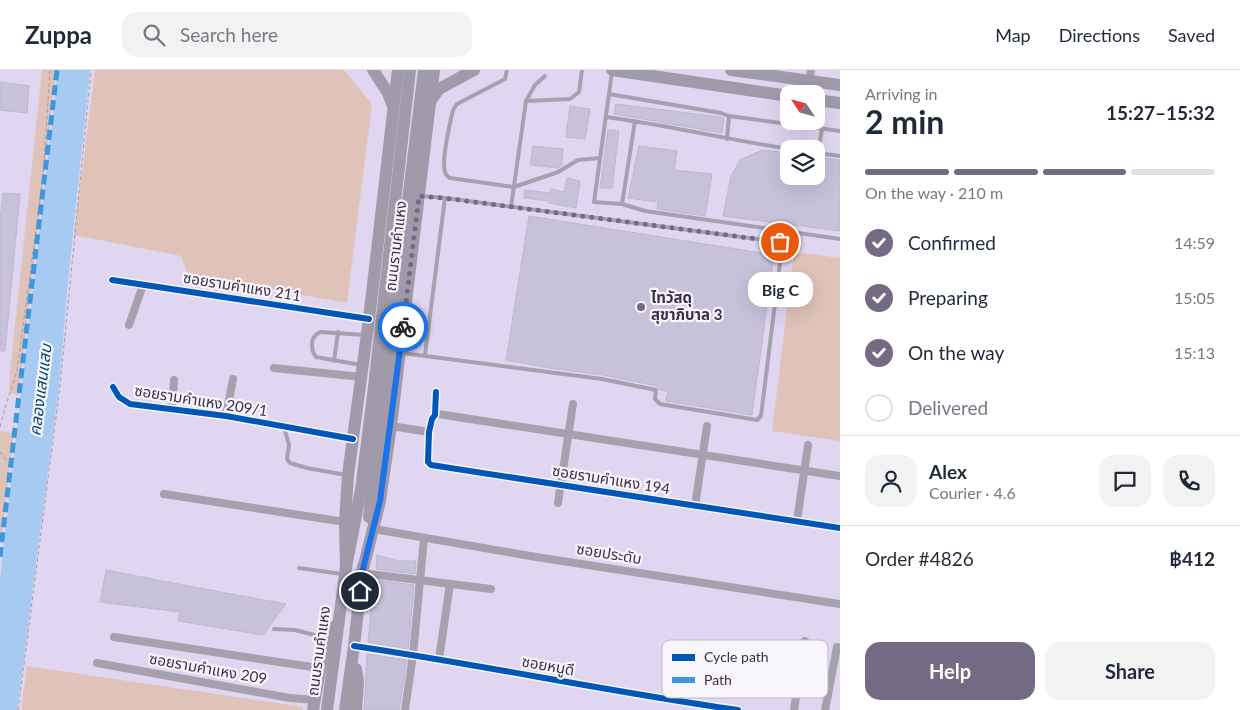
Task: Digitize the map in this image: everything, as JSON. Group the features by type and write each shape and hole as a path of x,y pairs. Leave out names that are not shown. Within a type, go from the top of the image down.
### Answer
{"main road":[{"path":"373,70 388,93 393,114"},
{"name":"ถนนรามคำแหง","path":"346,571 345,522 348,475 369,319 398,70"},
{"name":"ถนนรามคำแหง","path":"345,710 362,573 410,70"},
{"name":"ถนนรามคำแหง","path":"327,710 346,571 379,388 424,70"},
{"name":"ถนนรามคำแหง","path":"362,573 380,501 391,426 434,70"},
{"path":"431,100 440,89 474,70"},
{"path":"612,70 780,95"},
{"path":"731,70 810,75 840,85"},
{"path":"393,114 403,86 406,81 411,80 419,86 422,94 427,128"},
{"path":"825,101 840,103"},
{"path":"314,705 320,668 328,638 339,620"},
{"path":"354,646 358,681 357,710"}],"street":[{"name":"ซอยรามคำแหง 211","path":"112,280 369,319"},
{"path":"129,325 144,285"},
{"path":"274,368 362,371"},
{"path":"226,416 233,379"},
{"path":"172,410 174,380"},
{"name":"ซอยรามคำแหง 209/1","path":"113,387 118,398 130,404 226,416 353,439"},
{"name":"ซอยรามคำแหง 194","path":"436,392 435,415 429,432 428,462 431,465 840,528"},
{"path":"558,503 573,404"},
{"path":"435,415 840,476"},
{"path":"391,426 429,432"},
{"path":"695,506 707,426"},
{"path":"796,521 808,445"},
{"path":"164,494 345,522"},
{"name":"ซอยประดับ","path":"374,529 840,604"},
{"path":"405,710 413,655 424,538"},
{"path":"362,573 491,589"},
{"path":"438,659 450,584"},
{"path":"114,637 320,668"},
{"name":"ซอยหนูดี","path":"354,646 738,710"},
{"path":"828,694 837,647"},
{"name":"ซอยรามคำแหง 209","path":"97,663 290,698 314,705"},
{"path":"682,702 683,698"}],"lane":[{"path":"506,70 505,79 457,104 453,110 444,159 444,172 446,176 514,187 558,172 578,160 600,158"},
{"path":"526,101 570,99 579,92 582,70"},
{"path":"612,70 594,202 622,204 645,211 840,239"},
{"path":"511,207 526,101 535,85 544,76"},
{"path":"609,94 721,113 729,116 780,123"},
{"path":"727,139 729,116"},
{"path":"606,117 780,147"},
{"path":"622,204 635,121"},
{"path":"825,129 840,131"},
{"path":"825,153 840,156"},
{"path":"399,352 522,370 602,379 656,390 655,399 660,404 757,420 761,416 782,247 780,242 419,196"},
{"path":"425,355 444,198"},
{"path":"362,371 316,357 312,349 312,338 318,332 367,335"},
{"path":"334,361 338,332"},
{"path":"284,427 289,445 287,459 290,463 348,475"},
{"path":"299,568 346,571"},
{"path":"274,629 295,630 328,638"}],"path":[{"path":"0,428 17,371 43,178 50,70"},
{"path":"18,710 60,386 91,70"},
{"path":"0,452 12,464"}],"shaded area":[{"path":"42,70 56,70 19,395 9,393 10,373"},
{"path":"95,70 344,70 372,104 347,303 188,275 181,256 74,235"},
{"path":"794,252 840,258 840,441 772,431"},
{"path":"0,431 14,433 1,540 0,540"},
{"path":"27,666 303,707 302,710 21,710"}],"water":[{"name":"คลองแสนแสบ","path":"58,70 90,70 59,386 17,710 0,710 0,579"}],"building":[{"path":"0,82 29,86 27,113 0,110"},
{"path":"616,104 724,118 722,133 614,114"},
{"path":"570,106 590,109 585,139 566,137"},
{"path":"608,130 619,131 612,188 600,188"},
{"path":"533,146 563,149 562,165 558,168 530,165"},
{"path":"639,146 677,151 674,170 712,174 705,216 657,209 658,202 628,198"},
{"path":"762,150 780,152 780,185 825,185 825,158 840,160 840,231 723,216 731,176 740,160"},
{"path":"567,178 580,181 576,208 549,203 549,201 524,198 525,190 550,193 551,189 564,192"},
{"path":"3,193 20,194 5,351 0,351 0,219"},
{"name":"ไทวัสดุ สุขาภิบาล 3","path":"529,216 774,255 752,415 666,401 668,391 660,390 657,386 603,375 506,360"},
{"path":"377,555 398,561 416,561 415,574 376,569"},
{"path":"106,570 286,604 263,635 178,621 180,612 100,602"},
{"path":"374,580 414,585 408,649 368,642"},
{"path":"367,654 407,660 399,710 364,710"}],"marked path":[{"path":"0,557 57,70"}],"cycle path":[{"path":"112,280 369,319"},
{"path":"113,387 119,397 130,404 226,416 353,439"},
{"path":"436,392 435,415 429,432 428,462 431,465 840,528"},
{"path":"354,646 738,710"}],"way so far":[{"path":"403,327 419,196 780,242"}],"place":[{"name":"Big C","path":"780,242"},
{"name":"ไทวัสดุ สุขาภิบาล 3","path":"641,307"}],"route":[{"path":"360,591 362,573 380,501 403,327"}]}
